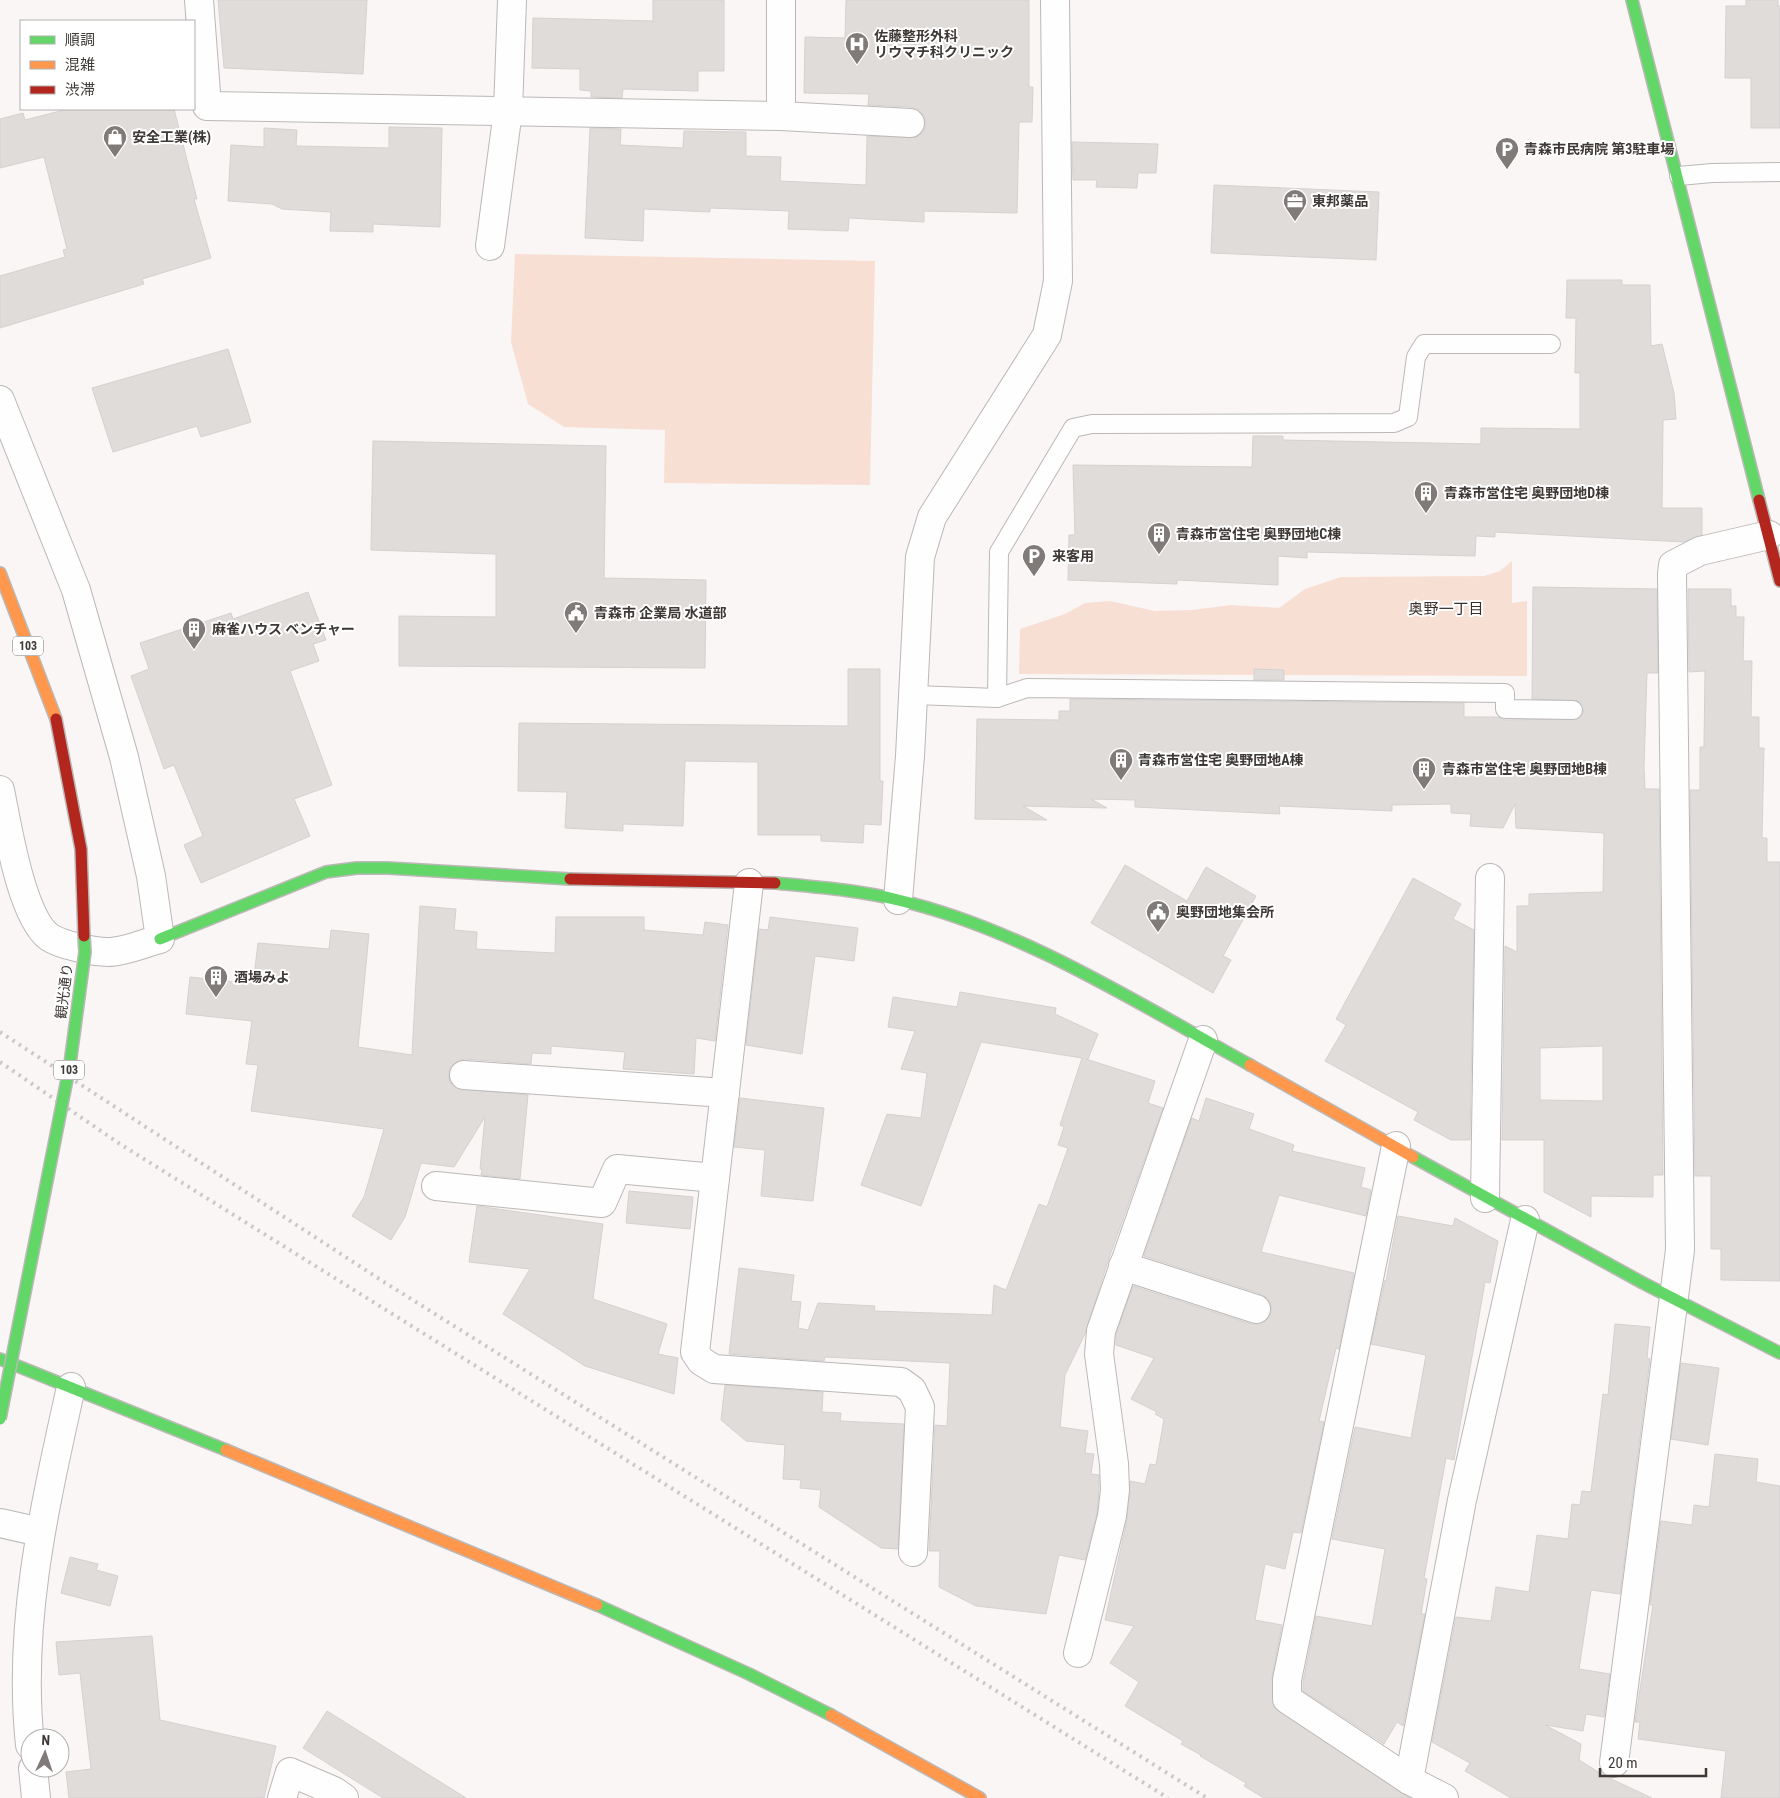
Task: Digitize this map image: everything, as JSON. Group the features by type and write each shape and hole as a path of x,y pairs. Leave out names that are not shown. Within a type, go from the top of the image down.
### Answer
{"main road":[{"path":"1632,0 1679,176 1780,581"},
{"name":"観光通り","path":"0,572 56,719 81,849 84,952 70,1064 0,1419"},
{"path":"160,939 326,872 352,866 563,879 749,883 829,888 898,900 953,917 1007,939 1085,976 1396,1146 1525,1220 1674,1300 1780,1353"},
{"path":"0,1359 399,1521 626,1618 792,1696 928,1766 980,1798"}],"street":[{"path":"199,0 207,106 781,116 910,123"},
{"path":"490,246 508,111 512,0"},
{"path":"781,0 781,116"},
{"path":"898,900 914,695 920,557 932,517 1047,335 1056,290 1058,272 1055,0"},
{"path":"0,400 76,590 124,757 151,876 160,939 109,952 79,948 50,937 36,922 28,903 10,841 0,790"},
{"path":"1614,1763 1680,1250 1673,565 1700,551 1769,535"},
{"path":"1485,1198 1490,878"},
{"path":"749,883 695,1352 700,1361 714,1369 901,1382 912,1390 920,1407 914,1552"},
{"path":"1078,1653 1112,1516 1114,1499 1114,1464 1099,1354 1101,1331 1203,1040"},
{"path":"464,1075 725,1093"},
{"path":"1396,1146 1289,1670 1287,1699 1409,1780 1444,1798"},
{"path":"436,1186 602,1203 617,1169 715,1178"},
{"path":"1409,1780 1462,1500 1525,1220"},
{"path":"1123,1266 1256,1309"},
{"path":"28,1728 26,1637 40,1532 71,1387"},
{"path":"0,1523 40,1532"},
{"path":"282,1798 290,1772 334,1791 344,1798"},
{"path":"34,1778 36,1798"}],"lane":[{"path":"1679,176 1712,173 1780,172"},
{"path":"996,698 999,552 1073,428 1092,424 1394,423 1408,417 1416,356 1424,344 1551,344"},
{"path":"914,695 996,698 1027,688 1505,693 1504,709 1573,710"}],"shaded area":[{"path":"515,254 875,261 870,485 664,483 665,430 564,427 528,404 511,342"},
{"path":"1512,561 1512,603 1527,601 1527,676 1019,674 1020,629 1065,614 1085,603 1110,601 1155,611 1192,610 1231,605 1279,608 1305,589 1341,577 1484,576 1500,571"}],"building":[{"path":"218,0 367,0 363,74 224,68"},
{"path":"653,0 724,0 724,71 698,71 698,91 623,89 622,98 591,97 591,91 580,90 580,69 532,68 533,18 653,21"},
{"path":"846,0 1029,0 1029,87 1033,87 1032,122 1019,122 1017,213 924,211 924,222 849,218 848,231 788,229 789,211 710,208 710,212 644,209 643,241 585,238 590,128 621,129 620,145 683,148 684,131 746,132 746,156 781,157 780,181 866,185 867,136 917,137 923,132 926,123 924,116 919,110 911,107 868,105 869,94 804,93 805,37 845,38"},
{"path":"1746,0 1778,0 1778,6 1780,6 1780,128 1751,128 1751,78 1725,78 1726,6 1746,6"},
{"path":"64,110 174,110 197,199 194,199 211,258 142,279 144,284 0,328 0,276 65,257 63,250 67,249 44,157 0,168 0,119 23,113 25,120"},
{"path":"389,127 442,128 440,227 373,224 373,232 330,231 331,212 282,209 272,204 228,201 231,145 264,147 264,128 297,130 296,146 389,148"},
{"path":"1072,142 1158,144 1156,173 1138,173 1137,188 1096,187 1097,180 1073,180"},
{"name":"東邦薬品","path":"1214,185 1379,192 1376,260 1211,253"},
{"path":"1567,280 1622,280 1622,285 1650,285 1651,346 1662,344 1674,393 1676,419 1663,420 1662,508 1702,508 1702,535 1684,542 1495,532 1495,537 1476,536 1475,556 1307,552 1307,558 1278,556 1278,585 1177,580 1177,584 1068,580 1069,535 1075,535 1073,465 1252,467 1253,436 1283,436 1283,440 1481,444 1481,428 1580,429 1580,373 1575,373 1576,318 1566,318"},
{"path":"228,349 251,422 201,437 197,426 113,452 92,388"},
{"path":"373,441 606,446 604,578 706,580 705,668 399,666 399,616 496,617 496,554 371,550"},
{"path":"1533,587 1657,589 1658,673 1647,673 1644,767 1645,789 1659,789 1663,1175 1653,1175 1653,1197 1591,1196 1591,1217 1544,1192 1544,1140 1502,1140 1505,946 1517,952 1517,906 1529,906 1529,894 1603,892 1604,833 1516,828 1515,804 1503,828 1470,826 1471,814 1451,813 1451,804 1392,805 1392,811 1279,806 1280,814 1135,807 1135,800 1091,799 1107,808 1023,806 1047,820 975,819 977,719 1059,720 1059,711 1070,711 1070,699 1464,703 1464,717 1498,717 1505,720 1578,719 1584,711 1578,701 1532,699","holes":["1603,1046 1603,1101 1540,1100 1540,1048"]},
{"path":"1688,589 1731,589 1731,606 1736,606 1736,617 1744,617 1743,661 1752,661 1751,717 1759,717 1759,748 1764,748 1762,838 1767,838 1767,862 1780,862 1780,1281 1721,1280 1721,1249 1711,1249 1711,1176 1695,1176 1690,790 1700,790 1700,747 1704,747 1705,671 1689,672"},
{"path":"308,592 326,640 313,644 319,661 290,671 332,785 294,799 310,836 201,883 184,845 203,836 174,765 164,769 131,676 149,669 140,643 231,613 233,619"},
{"path":"848,669 880,669 880,781 883,781 881,825 864,824 863,843 821,841 821,835 758,835 758,762 685,761 683,826 623,824 623,831 565,828 567,792 518,791 519,723 848,726"},
{"path":"1254,669 1284,670 1284,680 1254,680"},
{"name":"奥野団地集会所","path":"1125,865 1187,901 1206,867 1256,896 1223,956 1231,960 1213,993 1091,923"},
{"path":"1413,878 1461,904 1453,919 1474,930 1470,1140 1451,1140 1414,1120 1418,1112 1325,1061 1346,1025 1336,1019"},
{"path":"420,906 456,909 454,930 477,932 476,949 555,953 556,917 644,917 644,930 703,935 705,922 728,925 715,1041 696,1038 694,1074 623,1069 625,1052 551,1046 551,1054 532,1053 531,1064 465,1059 451,1066 448,1074 450,1082 456,1088 528,1095 520,1179 481,1175 485,1117 454,1167 421,1163 405,1217 391,1240 352,1216 364,1197 384,1129 251,1111 258,1065 246,1064 252,1021 186,1014 190,977 253,984 258,943 329,949 331,930 369,934 358,1047 412,1055"},
{"path":"770,917 858,928 854,961 815,956 802,1054 746,1045 759,929 768,930"},
{"path":"960,992 1056,1008 1055,1014 1098,1034 1088,1059 1086,1059 1155,1081 1148,1103 1163,1108 1108,1261 1085,1334 1065,1375 1060,1427 1088,1431 1085,1453 1094,1454 1091,1474 1099,1475 1099,1489 1097,1513 1085,1560 1059,1555 1046,1614 976,1606 939,1587 940,1551 929,1551 935,1425 947,1426 950,1363 825,1357 824,1361 729,1354 739,1268 794,1275 791,1301 801,1302 798,1328 808,1330 818,1303 875,1306 874,1311 992,1315 994,1285 1006,1290 1039,1204 1047,1207 1068,1148 1058,1145 1064,1127 1060,1125 1082,1058 981,1042 921,1206 861,1185 887,1114 921,1118 927,1073 901,1069 915,1031 888,1027 893,997 957,1007"},
{"path":"740,1098 824,1108 813,1201 761,1196 765,1150 734,1147"},
{"path":"1206,1098 1254,1114 1249,1129 1294,1145 1292,1151 1365,1168 1361,1187 1371,1190 1366,1216 1279,1195 1261,1252 1354,1273 1339,1349 1336,1348 1319,1421 1324,1422 1301,1533 1293,1532 1285,1569 1265,1564 1255,1620 1282,1625 1272,1677 1274,1707 1410,1798 1264,1798 1244,1786 1246,1783 1181,1744 1183,1741 1125,1706 1139,1682 1110,1663 1134,1626 1105,1620 1127,1520 1130,1481 1145,1484 1150,1464 1156,1465 1164,1419 1155,1414 1157,1412 1131,1399 1154,1358 1116,1345 1116,1334 1133,1286 1251,1324 1259,1324 1266,1321 1271,1313 1271,1305 1268,1299 1261,1294 1144,1256 1192,1118 1199,1121"},
{"path":"629,1191 693,1197 690,1229 626,1223"},
{"path":"477,1206 603,1224 593,1299 667,1324 658,1354 678,1358 674,1394 585,1366 503,1314 530,1269 469,1262"},
{"path":"1398,1216 1453,1226 1455,1218 1498,1241 1490,1283 1485,1282 1454,1460 1446,1458 1424,1578 1427,1579 1421,1614 1425,1614 1403,1726 1397,1722 1384,1744 1303,1691 1303,1682 1316,1616 1372,1626 1385,1549 1332,1539 1355,1427 1411,1438 1426,1355 1371,1344 1386,1281"},
{"path":"1615,1324 1650,1327 1647,1358 1650,1359 1620,1594 1591,1590 1579,1669 1610,1674 1604,1717 1586,1714 1583,1731 1545,1725 1581,1744 1579,1760 1605,1776 1652,1798 1511,1798 1465,1771 1470,1763 1432,1742 1456,1617 1491,1621 1496,1587 1529,1592 1537,1535 1568,1539 1572,1504 1580,1505 1582,1491 1591,1492 1603,1394 1608,1395"},
{"path":"1681,1363 1719,1368 1708,1445 1671,1439"},
{"path":"725,1385 823,1392 822,1412 841,1413 840,1421 904,1424 898,1549 881,1548 819,1507 821,1490 800,1488 801,1480 783,1479 785,1445 746,1441 721,1420"},
{"path":"1715,1454 1758,1459 1756,1482 1780,1486 1780,1798 1721,1798 1726,1751 1638,1739 1640,1722 1635,1722 1653,1605 1650,1605 1661,1521 1692,1525 1694,1505 1709,1507"},
{"path":"70,1557 98,1564 96,1570 118,1576 110,1606 61,1593"},
{"path":"152,1636 160,1720 276,1746 264,1798 69,1798 67,1778 70,1778 70,1772 91,1769 80,1673 59,1675 56,1642"},
{"path":"327,1711 466,1798 383,1798 303,1748"}],"railway":[{"path":"0,1032 384,1282 1207,1798"},
{"path":"0,1062 120,1144 1168,1798"}],"traffic: fast":[{"path":"1632,0 1759,500"},
{"path":"160,939 326,872 357,868 388,868 570,879"},
{"path":"775,883 837,889 898,900 990,929 1035,949 1123,994 1250,1065"},
{"path":"0,1419 70,1064 85,952 84,936"},
{"path":"1413,1157 1643,1283 1780,1353"},
{"path":"0,1359 226,1450"},
{"path":"597,1605 749,1674 831,1715"}],"traffic: slow":[{"path":"0,573 56,719"},
{"path":"1250,1065 1413,1157"},
{"path":"226,1450 597,1605"},
{"path":"831,1715 980,1798"}],"traffic: jam":[{"path":"1759,500 1780,581"},
{"path":"56,719 81,849 84,936"},
{"path":"570,879 775,883"}],"place":[{"name":"佐藤整形外科 リウマチ科クリニック","path":"857,65"},
{"name":"安全工業(株)","path":"115,158"},
{"name":"青森市民病院 第3駐車場","path":"1507,170"},
{"name":"東邦薬品","path":"1295,222"},
{"name":"青森市営住宅 奥野団地D棟","path":"1426,514"},
{"name":"青森市営住宅 奥野団地C棟","path":"1159,555"},
{"name":"来客用","path":"1034,577"},
{"name":"青森市 企業局 水道部","path":"576,634"},
{"name":"麻雀ハウス ベンチャー","path":"194,650"},
{"name":"青森市営住宅 奥野団地A棟","path":"1121,781"},
{"name":"青森市営住宅 奥野団地B棟","path":"1424,790"},
{"name":"奥野団地集会所","path":"1158,933"},
{"name":"酒場みよ","path":"216,998"}],"district":[{"name":"奥野一丁目","path":"1446,609"}]}
